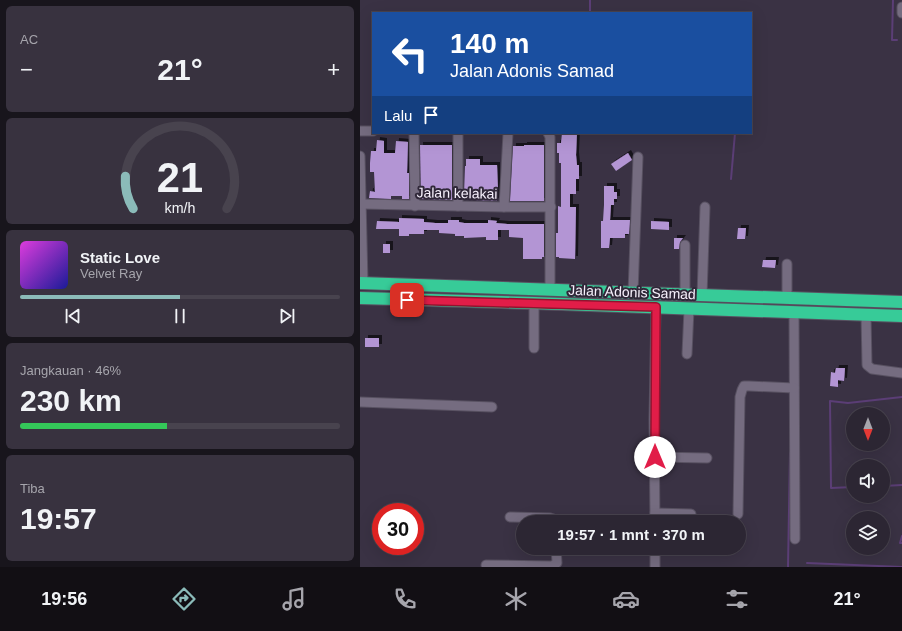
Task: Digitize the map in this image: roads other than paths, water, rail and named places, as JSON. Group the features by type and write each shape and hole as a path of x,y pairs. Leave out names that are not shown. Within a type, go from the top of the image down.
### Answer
{"highway":[{"path":"362,283 633,288 702,296 902,302"},
{"name":"Jalan Adonis Samad","path":"360,298 902,316"}],"street":[{"path":"902,7 902,13"},
{"path":"360,131 372,131"},
{"path":"414,134 415,206"},
{"path":"458,134 458,206"},
{"path":"504,208 508,134"},
{"path":"548,134 550,137 550,286"},
{"path":"360,156 363,263 362,283"},
{"path":"633,288 638,157"},
{"name":"Jalan kelakai","path":"362,204 504,208 550,207"},
{"path":"702,296 705,207"},
{"path":"685,245 685,295"},
{"path":"787,265 787,298"},
{"path":"534,303 534,348"},
{"path":"655,515 656,307"},
{"path":"687,354 689,309"},
{"path":"794,312 795,538"},
{"path":"866,315 867,365 872,369 902,373"},
{"path":"738,514 740,397 742,390 744,386 794,388"},
{"path":"360,402 492,407"},
{"path":"655,457 707,458"},
{"path":"682,515 691,514"},
{"path":"510,517 516,517"},
{"path":"486,565 552,566 557,563 556,555"},
{"path":"655,555 655,567"}],"waterway":[{"path":"590,0 590,12"},
{"path":"893,0 892,40 897,40"},
{"path":"731,179 735,134"},
{"path":"846,487 831,488 830,401 848,403 902,397"},
{"path":"788,567 790,453"},
{"path":"890,486 902,485"},
{"path":"902,536 900,543 902,543"},
{"path":"807,563 902,567"}]}
